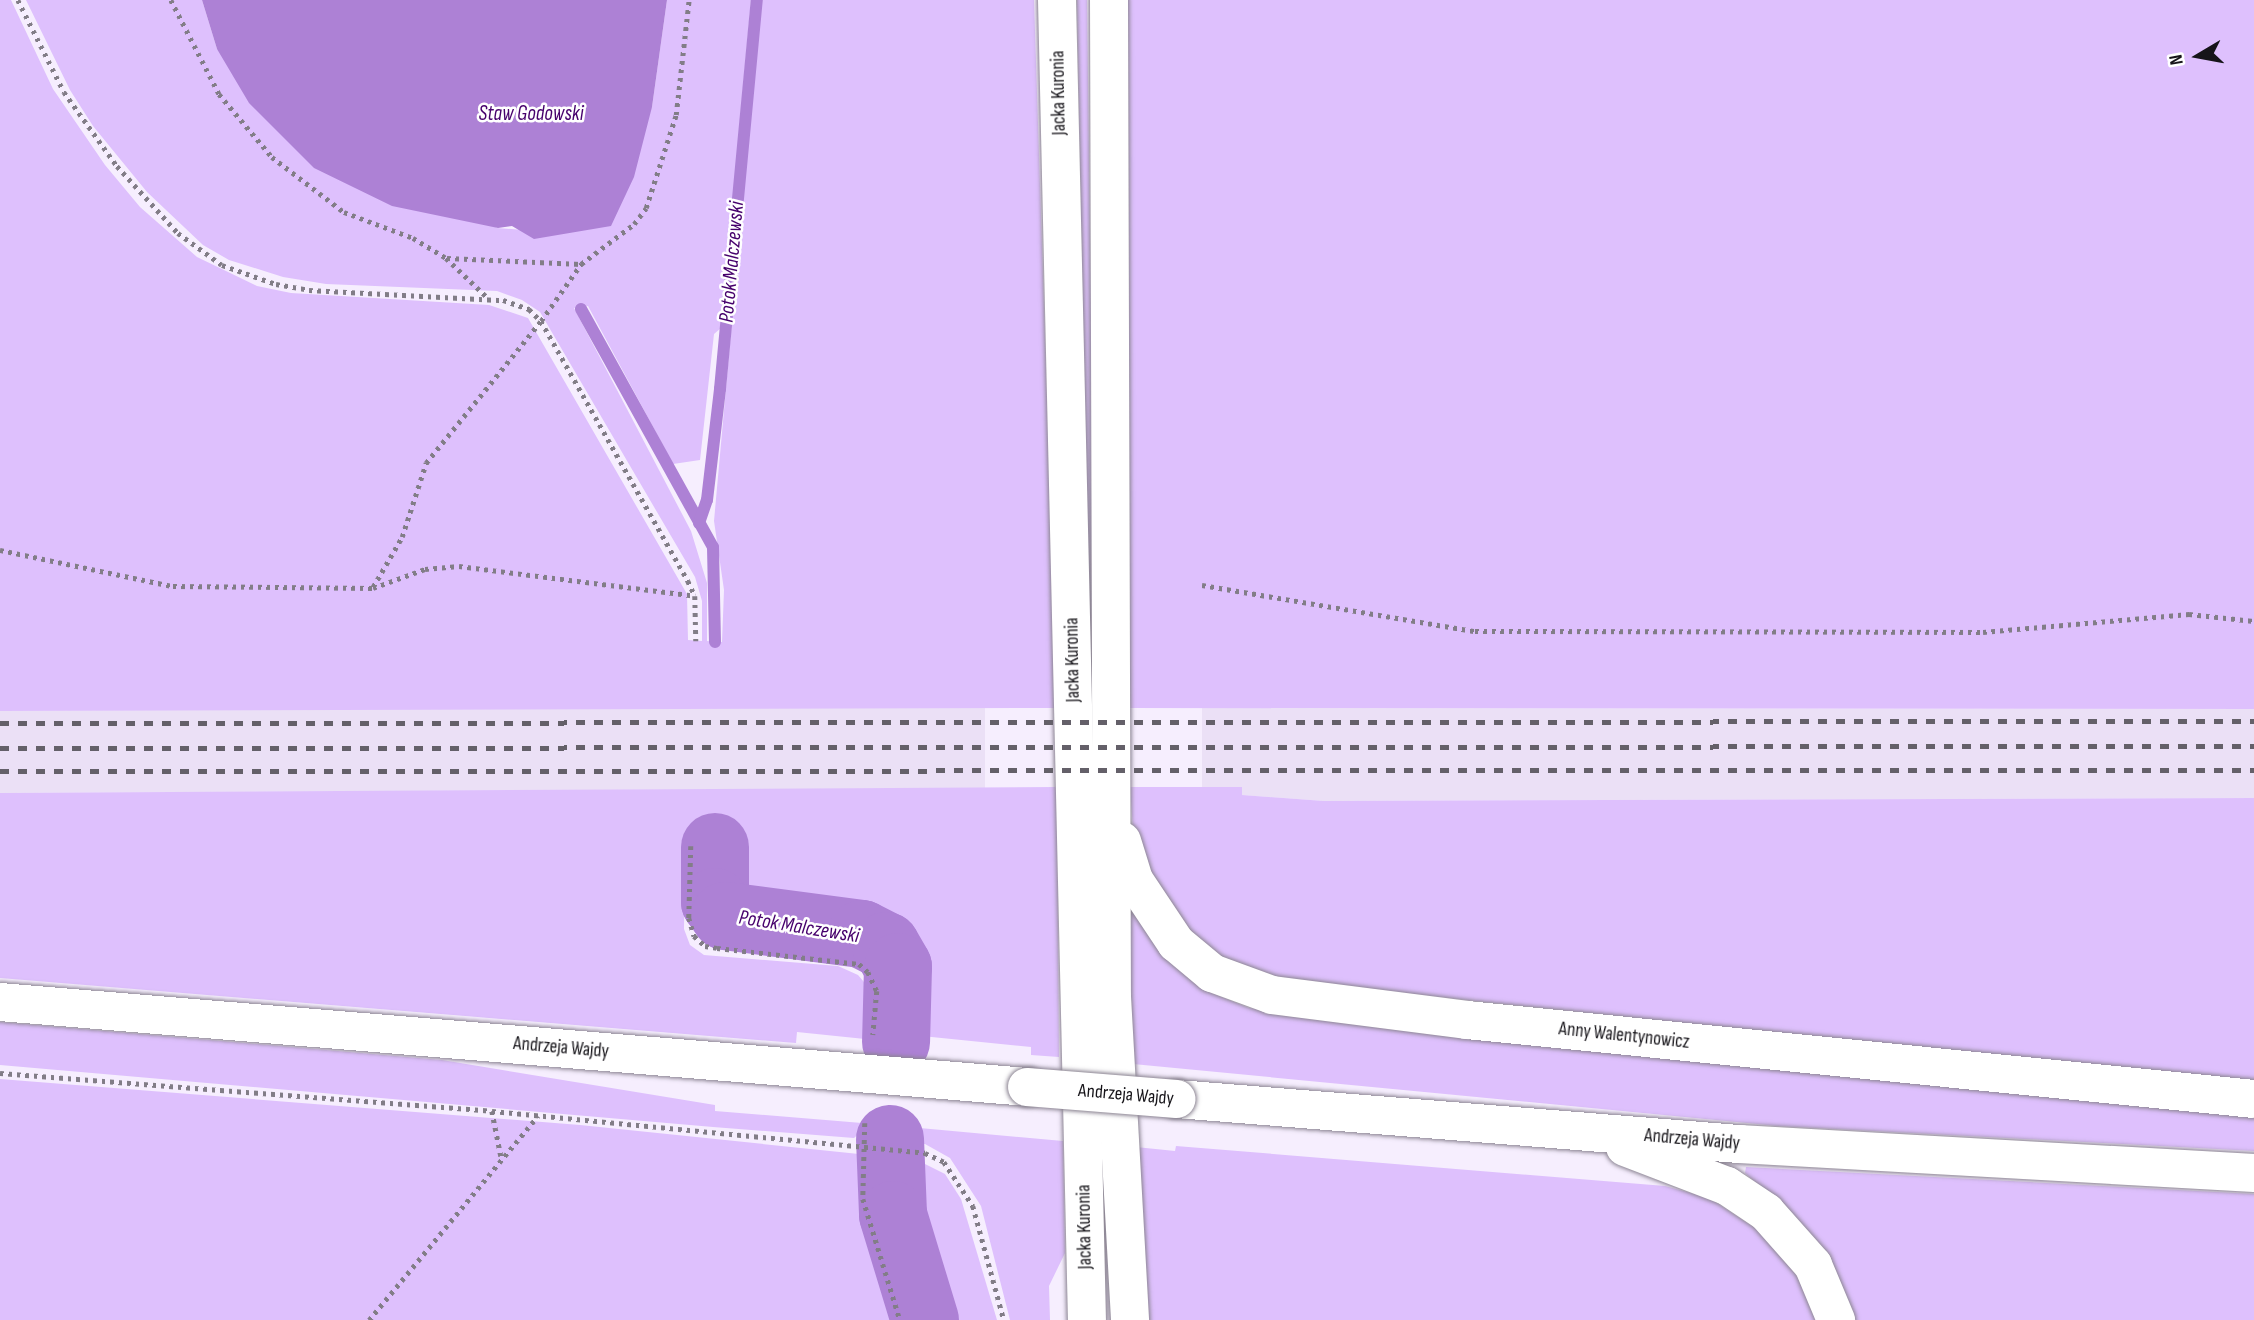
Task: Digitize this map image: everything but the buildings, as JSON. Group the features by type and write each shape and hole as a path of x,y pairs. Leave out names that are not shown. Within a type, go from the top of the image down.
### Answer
{"main road":[{"name":"Jacka Kuronia","path":"1057,0 1087,1320"},
{"name":"Jacka Kuronia","path":"1109,0 1112,790"},
{"name":"Anny Walentynowicz","path":"1112,790 1129,868 1153,912 1189,956 1212,973 1251,990 1467,1020 2254,1099"},
{"path":"1112,790 1112,997 1130,1320"},
{"name":"Andrzeja Wajdy","path":"0,1002 1792,1147 2254,1173"},
{"path":"1580,1130 1727,1186 1766,1212 1813,1265 1836,1320"}],"path":[{"path":"18,0 64,92 117,166 178,233 222,265 276,284 309,290 487,297 515,303 541,321 695,596 696,641"},
{"path":"171,0 219,94 272,157 344,212 413,238 446,258 487,297"},
{"path":"373,588 402,537 426,463 541,321 581,264 634,225 646,208 676,115 689,0"},
{"path":"446,258 581,264"},
{"path":"0,550 173,586 373,588 425,569 459,566 695,596"},
{"path":"1202,585 1475,631 1983,632 2189,614 2254,621"},
{"path":"691,846 689,918 694,936 705,946 716,948 859,964 868,971 877,991 873,1040"},
{"path":"0,1073 492,1111 925,1153 944,1162 965,1191 1004,1320"},
{"path":"492,1111 501,1157"},
{"path":"369,1320 538,1115"},
{"path":"865,1123 863,1199 900,1320"}],"shaded area":[{"path":"0,0 11,0 53,89 105,165 140,207 197,257 257,286 291,293 489,305 528,318 687,594 688,640 702,641 702,601 695,577 540,312 522,300 497,291 326,284 283,277 229,260 203,245 147,192 93,126 70,90 26,0 202,0 217,49 497,228 524,230 652,107 667,0 751,0 721,328 714,334 700,460 673,464 588,306 574,308 691,531 707,583 707,641 722,642 724,590 714,521 761,0 1034,0 1057,708 0,711"},
{"path":"1077,0 1087,0 1096,708 1090,707"},
{"path":"1128,0 2254,0 2254,709 1130,708"},
{"path":"521,707 985,708 985,788 0,793 0,711"},
{"path":"1202,708 2254,709 2254,798 1324,801 1241,795 1242,787 1202,788"},
{"path":"1057,787 1059,1057 1031,1055 1031,1047 902,1034 904,959 895,939 851,915 736,910 728,903 723,889 721,847 685,847 684,929 690,945 704,955 838,966 858,975 869,988 865,1039 797,1032 796,1043 0,978 0,793"},
{"path":"1130,787 1242,787 1242,795 1324,801 2254,798 2254,1084 1252,977 1195,942 1160,896 1133,830"},
{"path":"1129,903 1209,992 1249,1008 1410,1030 2254,1116 2254,1151 1778,1126 1133,1064"},
{"path":"699,909 722,934 856,943 878,955 887,985 866,960 854,955 708,940 698,925"},
{"path":"0,1022 442,1060 715,1105 715,1111 862,1123 862,1131 854,1138 0,1065"},
{"path":"0,1079 580,1125 917,1160 945,1174 961,1199 997,1320 0,1320"},
{"path":"876,1124 1063,1141 1065,1253 1049,1286 1050,1320 1010,1320 981,1206 950,1158 925,1144 875,1138"},
{"path":"1176,1146 1665,1186 1709,1198 1764,1234 1806,1288 1818,1320 1148,1320 1136,1147 1175,1151"},
{"path":"1746,1167 2254,1194 2254,1320 1853,1320 1799,1221 1745,1173"}],"water":[{"name":"Staw Godowski","path":"202,0 667,0 652,107 634,177 611,226 534,239 512,226 498,228 392,206 314,168 249,103 217,49"}],"waterway":[{"name":"Potok Malczewski","path":"699,523 707,500 720,389 757,0"},
{"name":"Potok Malczewski","path":"581,309 713,547 715,642"},
{"name":"Potok Malczewski","path":"715,847 715,902 725,916 862,934 886,946 898,967 896,1042"},
{"name":"Potok Malczewski","path":"890,1139 893,1215 925,1320"}],"railway":[{"path":"0,723 2254,721"},
{"path":"0,748 2254,746"},
{"path":"0,771 2254,770"}]}
